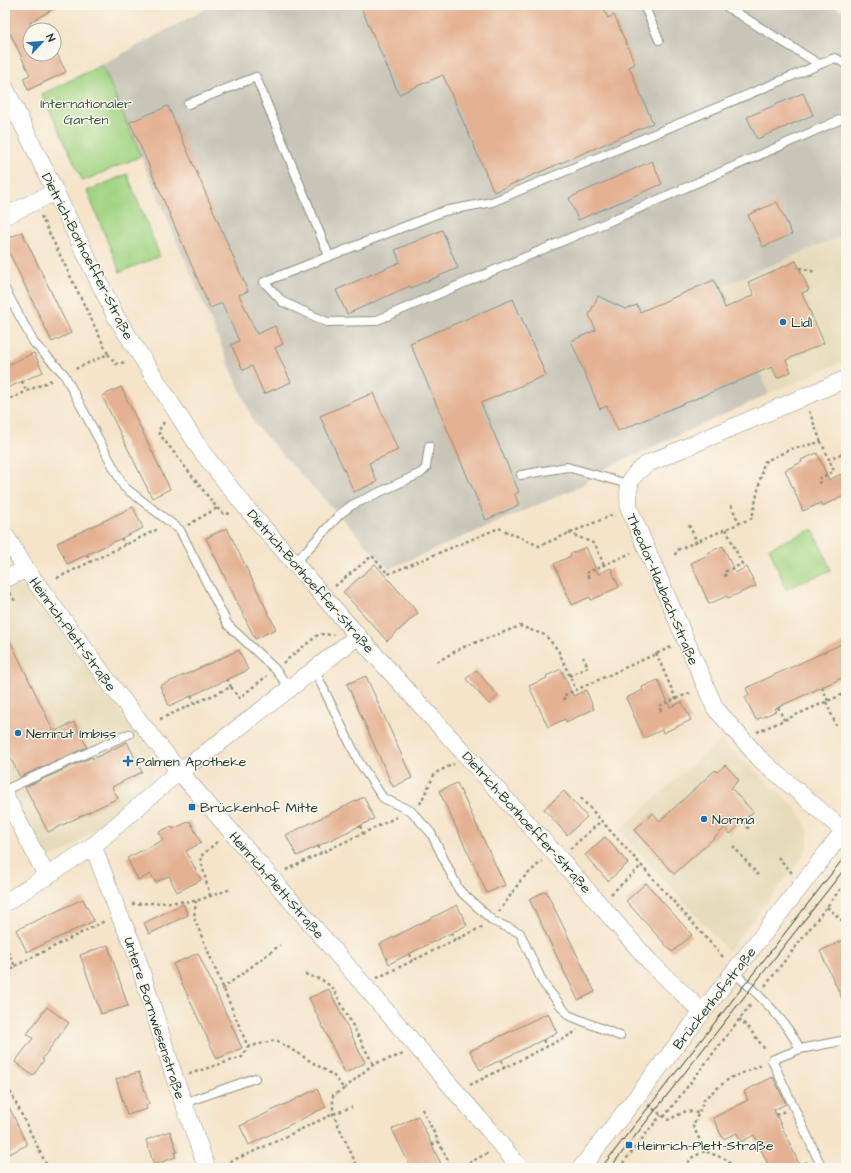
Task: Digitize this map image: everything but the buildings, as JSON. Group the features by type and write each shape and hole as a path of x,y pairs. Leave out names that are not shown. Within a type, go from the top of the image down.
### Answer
{"street":[{"name":"Dietrich-Bonhoeffer-Straße","path":"5,88 116,318 202,452 248,510 324,595 358,636 600,904 650,962 702,1012"},
{"path":"5,216 55,192"},
{"path":"628,484 636,471 648,463 846,379"},
{"name":"Theodor-Haubach-Straße","path":"628,484 628,508 715,708 740,739 760,759 845,830"},
{"name":"Heinrich-Plett-Straße","path":"5,535 26,569 114,689 179,771 520,1168"},
{"path":"5,580 26,569"},
{"path":"5,903 93,846 179,771 203,755 358,636"},
{"path":"5,795 47,877"},
{"name":"Brückenhofstraße","path":"582,1168 702,1012 736,971 801,884 845,830"},
{"name":"Untere Bornwiesenstraße","path":"93,846 117,910 134,948 175,1079 207,1168"}],"lane":[{"path":"644,5 659,40"},
{"path":"724,5 819,64"},
{"path":"846,64 835,58 492,202 444,211 264,282 283,302 327,322 376,321 610,222 846,117"},
{"path":"188,104 256,77 329,256"},
{"path":"5,289 34,343 64,374 124,487 180,530 228,625 276,669 290,688"},
{"path":"295,563 340,514 352,505 421,473 426,468 429,446"},
{"path":"521,475 567,467 628,484"},
{"path":"314,670 363,768 383,798 411,810 431,833 459,890 493,920 520,933 543,983 568,1015 620,1036"},
{"path":"5,790 129,734"},
{"path":"736,971 764,1000 794,1038 800,1049"},
{"path":"822,1168 772,1060 800,1049 846,1040"},
{"path":"184,1103 255,1078"}],"path":[{"path":"5,401 108,354 34,202"},
{"path":"799,268 816,272"},
{"path":"22,381 26,391"},
{"path":"804,397 834,472 818,479 820,484"},
{"path":"57,578 156,530 180,530 217,508 158,432 173,407"},
{"path":"676,556 677,550 752,518 764,462 791,449 821,442"},
{"path":"829,459 846,452"},
{"path":"731,505 739,523"},
{"path":"324,595 372,556 388,574 499,528 539,546 628,508"},
{"path":"689,525 697,542"},
{"path":"726,529 742,564 724,572 726,577"},
{"path":"569,533 595,544 604,566"},
{"path":"121,538 125,545"},
{"path":"589,578 586,574 645,547"},
{"path":"86,555 90,562"},
{"path":"437,662 461,648 520,626 545,635 558,650 576,690"},
{"path":"227,680 239,698 319,634 358,636"},
{"path":"565,700 563,696 685,641"},
{"path":"656,653 676,699"},
{"path":"569,676 588,667 584,657"},
{"path":"661,711 659,706 705,686"},
{"path":"160,719 231,687"},
{"path":"822,687 836,725"},
{"path":"740,739 846,693"},
{"path":"191,696 195,704"},
{"path":"778,707 784,720"},
{"path":"273,880 289,868 419,805 435,773 459,761 466,755"},
{"path":"580,798 736,971"},
{"path":"366,987 381,975 455,941 493,920 521,880 601,821"},
{"path":"743,822 750,830"},
{"path":"360,826 363,833"},
{"path":"210,896 200,857 229,830"},
{"path":"318,846 321,853"},
{"path":"733,846 758,875"},
{"path":"778,857 801,884"},
{"path":"600,904 641,866"},
{"path":"5,980 15,966 48,951 52,946 117,910 196,901 231,889"},
{"path":"196,901 194,918 222,988 248,1047"},
{"path":"827,907 846,924"},
{"path":"451,933 455,941"},
{"path":"222,988 280,945"},
{"path":"5,946 15,966"},
{"path":"409,954 412,961"},
{"path":"305,974 322,980 333,988 373,1064"},
{"path":"735,1168 725,1159 705,1151 693,1126 705,1098 730,1078 772,1060 749,1028 739,1019"},
{"path":"473,1083 572,1034 585,1023"},
{"path":"175,1079 242,1057 248,1047 276,1040 333,1075 344,1089"},
{"path":"543,1040 547,1047"},
{"path":"358,1168 332,1114 333,1095 344,1089 373,1064 419,1049"},
{"path":"501,1060 505,1068"},
{"path":"5,1081 48,1168"},
{"path":"637,1096 668,1120 686,1111 698,1113"},
{"path":"230,1161 264,1147 332,1114 352,1107"},
{"path":"422,1109 452,1168"},
{"path":"619,1168 661,1114"},
{"path":"432,1145 438,1142"},
{"path":"685,1168 691,1158 705,1151"},
{"path":"458,1168 487,1154"}],"shaded area":[{"path":"213,5 832,5 846,13 846,234 724,285 769,394 604,469 579,487 389,569 255,425 102,65"},
{"path":"846,234 846,360 769,394 724,285"},
{"path":"18,585 27,587 154,757 154,774 147,787 76,844 60,854 49,857 42,855 5,785 5,587"},
{"path":"720,740 795,807 808,829 808,846 802,858 728,951 619,830"}],"green space":[{"name":"Internationaler Garten","path":"102,65 141,156 83,181 42,94"},
{"path":"127,174 160,256 120,272 87,191"},
{"path":"813,529 831,570 786,589 769,548"}],"tram line":[{"path":"601,1168 846,855"},
{"path":"610,1168 846,867"}],"place":[{"name":"Lidl","path":"783,322"},
{"name":"Nemrut Imbiss","path":"18,733"},
{"name":"Palmen Apotheke","path":"128,761"},
{"name":"Brückenhof Mitte","path":"192,807"},
{"name":"Norma","path":"704,819"},
{"name":"Heinrich-Plett-Straße","path":"629,1145"}]}
